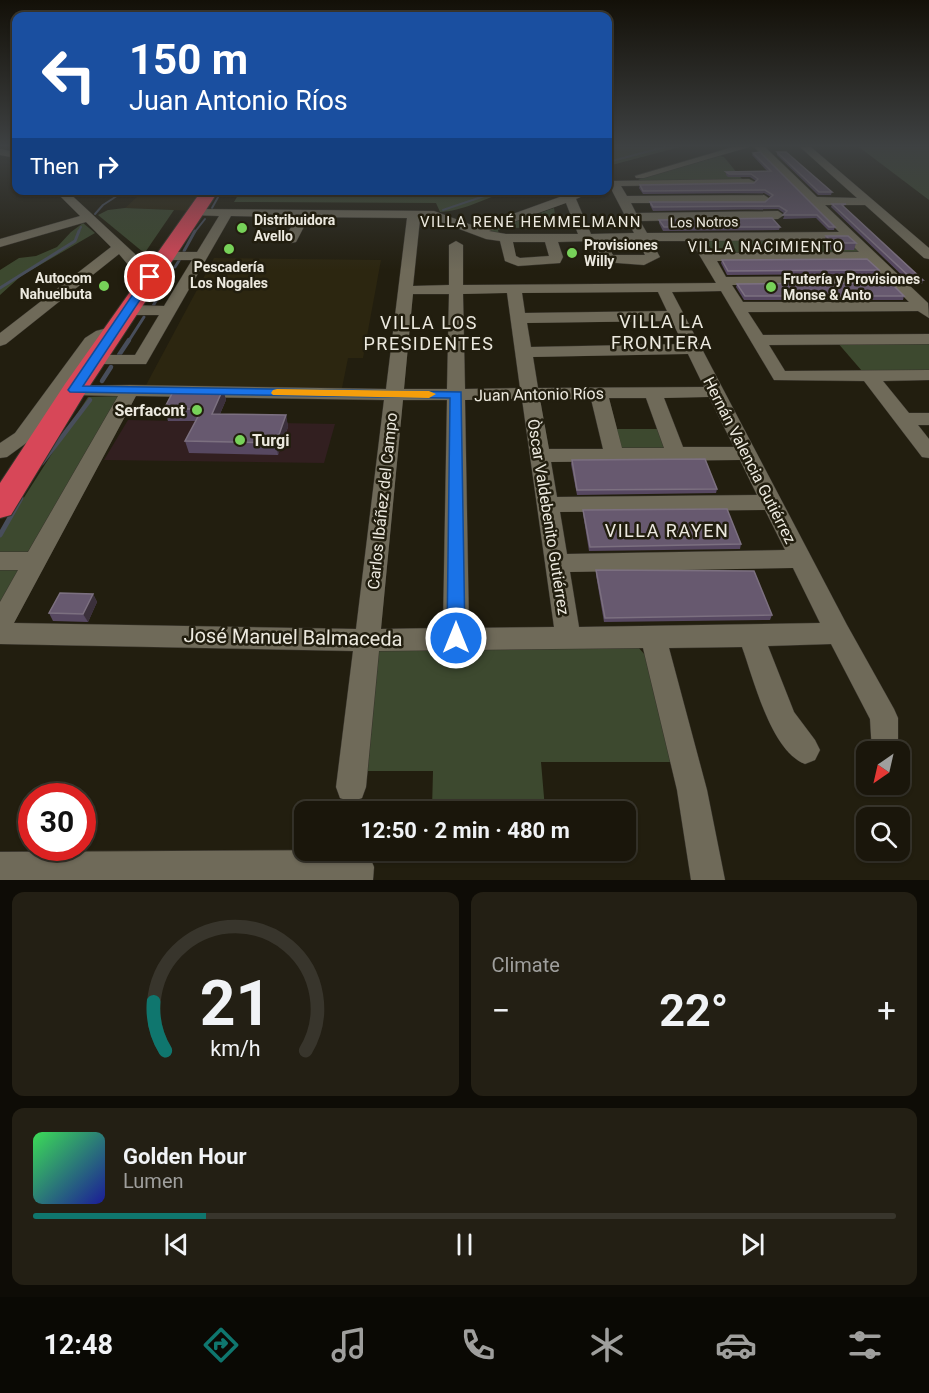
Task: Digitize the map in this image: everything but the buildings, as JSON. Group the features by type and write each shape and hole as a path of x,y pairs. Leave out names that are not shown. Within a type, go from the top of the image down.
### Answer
{"highway":[{"path":"0,507 42,444 74,390 208,195"}],"street":[{"path":"568,199 573,203 591,238 609,259 644,261 651,259 653,256 644,238 623,200 613,188"},
{"path":"754,188 796,236"},
{"path":"802,188 926,309"},
{"path":"852,188 929,255"},
{"path":"65,195 119,247 146,277 157,267 202,256"},
{"path":"481,229 578,195"},
{"path":"623,200 764,199"},
{"path":"816,201 868,202"},
{"name":"Los Notros","path":"197,212 424,215 481,229 495,237 506,238 852,236"},
{"path":"291,239 304,213"},
{"path":"354,228 359,214"},
{"name":"Carlos Ibáñez del Campo","path":"351,787 406,290 424,215"},
{"path":"632,217 778,215"},
{"path":"95,360 140,360 225,216"},
{"path":"0,243 88,218"},
{"path":"695,237 780,376 929,375"},
{"path":"506,238 510,258 518,262 555,260 550,238"},
{"path":"456,245 456,638"},
{"path":"0,341 119,247"},
{"path":"707,257 872,256"},
{"path":"157,267 194,271"},
{"path":"406,290 663,288 724,284 896,280"},
{"name":"Hernán Valencia Gutiérrez","path":"663,288 838,633 884,717 885,741"},
{"name":"Òscar Valdebenito Gutiérrez","path":"514,290 568,636"},
{"path":"738,307 926,309"},
{"path":"128,310 169,311"},
{"path":"518,318 677,316"},
{"path":"0,452 22,437 90,341 102,334 115,332"},
{"path":"758,340 929,339"},
{"path":"524,352 694,349"},
{"path":"869,375 929,452"},
{"name":"Juan Antonio Ríos","path":"74,390 393,394 716,392"},
{"path":"0,624 130,390"},
{"path":"652,392 676,454"},
{"path":"599,393 614,454"},
{"path":"903,419 929,419"},
{"path":"540,456 747,453"},
{"path":"548,505 771,502"},
{"path":"556,563 800,559"},
{"path":"0,561 37,561"},
{"name":"José Manuel Balmaceda","path":"0,633 368,640 838,633"},
{"path":"653,636 692,790 708,880"},
{"path":"751,636 783,720 805,750"},
{"path":"0,869 356,873"}],"shaded area":[{"path":"128,195 205,195 194,211 125,208 137,197"},
{"path":"214,258 381,260 363,358 348,358 342,388 145,387"},
{"path":"128,420 335,424 324,463 104,460"}],"green space":[{"path":"913,188 929,188 929,200"},
{"path":"238,195 498,195 466,207 440,212 436,203 234,202"},
{"path":"125,208 174,210 146,251 143,252 98,215 108,210"},
{"path":"554,208 557,227 505,228 498,230 499,234 489,231"},
{"path":"83,223 95,233 21,276 0,295 0,270 19,258 36,256 57,247"},
{"path":"846,240 859,252 715,255 706,241"},
{"path":"837,342 929,343 929,370 862,371"},
{"path":"121,396 0,605 0,535 88,397"},
{"path":"614,429 660,429 668,450 620,450"},
{"path":"638,647 646,656 674,762 541,762 544,801 432,801 433,771 362,771 375,656 380,650"}],"waterway":[{"path":"95,214 103,205 118,195"},
{"path":"212,208 219,195"},
{"path":"443,210 487,195"},
{"path":"194,233 205,219"},
{"path":"79,231 81,227"},
{"path":"0,288 75,241 79,231"},
{"path":"184,251 195,231"},
{"path":"175,267 180,259"},
{"path":"153,306 172,273"},
{"path":"128,342 144,317"},
{"path":"119,355 129,340"},
{"path":"102,381 111,367"},
{"path":"42,463 90,400"},
{"path":"0,535 21,498"}],"slow traffic":[{"path":"277,393 429,394"}],"place":[{"name":"Distribuidora Avello","path":"242,228"},
{"name":"Pescadería Los Nogales","path":"229,249"},
{"name":"Provisiones Willy","path":"572,253"},
{"name":"Autocom Nahuelbuta","path":"104,286"},
{"name":"Frutería y Provisiones Monse & Anto","path":"771,287"},
{"name":"Serfacont","path":"197,410"},
{"name":"Turgi","path":"240,440"}],"district":[{"name":"VILLA RENÉ HEMMELMANN","path":"531,222"},
{"name":"VILLA NACIMIENTO","path":"766,247"},
{"name":"VILLA LA FRONTERA","path":"662,332"},
{"name":"VILLA LOS PRESIDENTES","path":"429,333"},
{"name":"VILLA RAYEN","path":"667,531"}],"route":[{"path":"150,277 74,390 456,394 456,638"}]}
